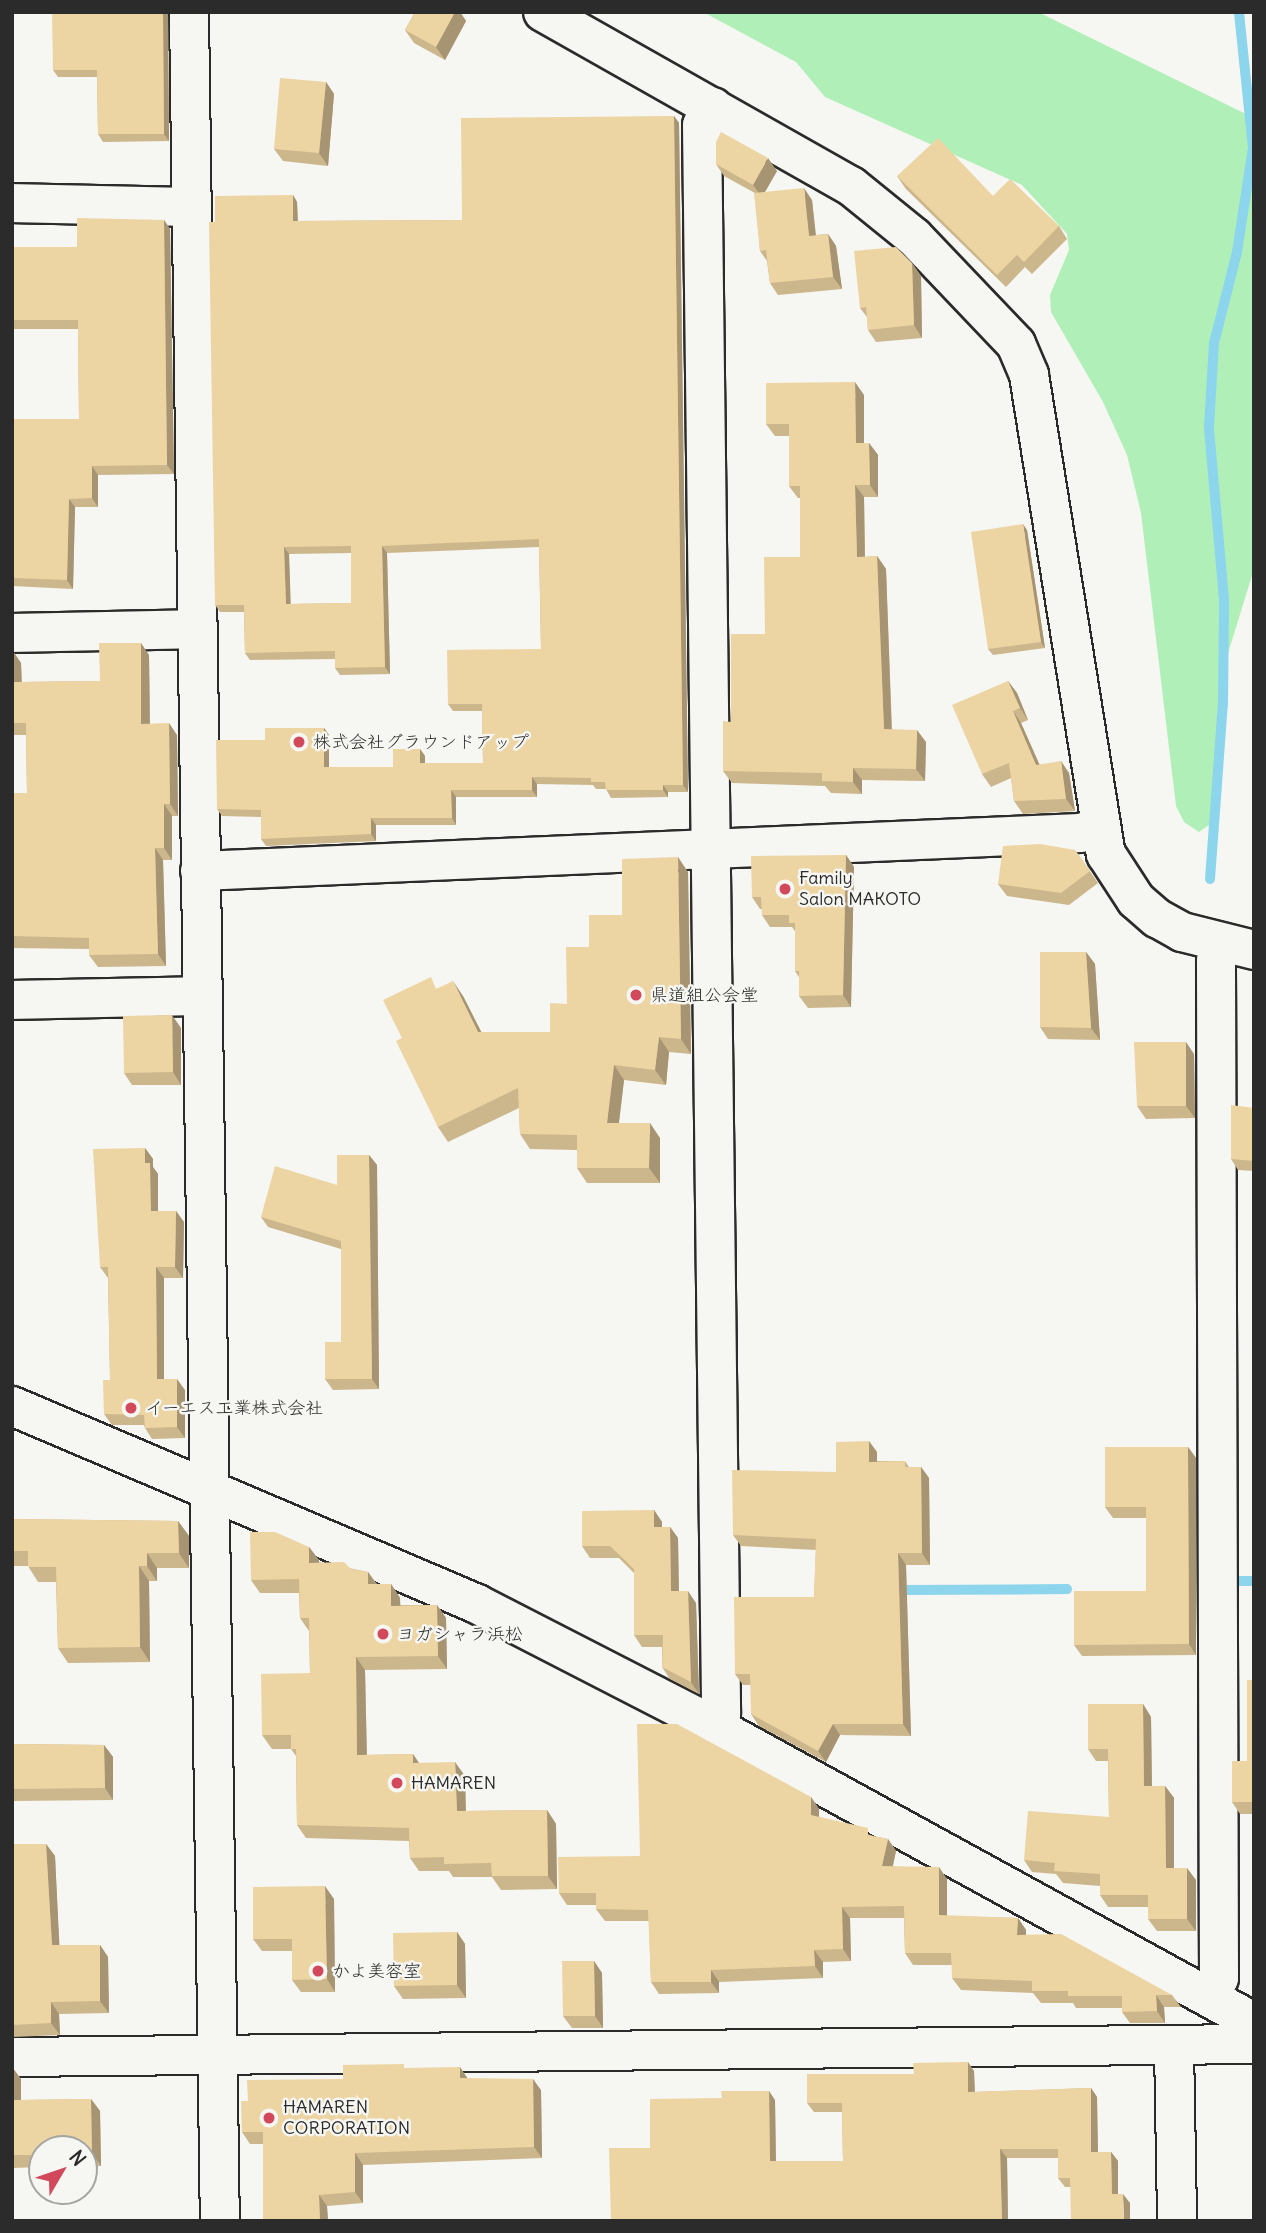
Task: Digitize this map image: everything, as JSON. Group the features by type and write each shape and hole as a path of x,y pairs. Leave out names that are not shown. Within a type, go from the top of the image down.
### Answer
{"street":[{"path":"189,12 220,2221"},
{"path":"543,12 818,165 883,210 995,317 1016,344 1029,375 1098,828 1106,854 1136,900 1182,932 1237,946"},
{"path":"713,107 702,125 720,1714 714,1726"},
{"path":"12,203 192,207"},
{"path":"12,633 197,629"},
{"path":"200,871 1080,833 1098,828"},
{"path":"1209,1997 1219,1978 1216,961 1237,946"},
{"path":"12,1000 202,996"},
{"path":"12,1406 209,1493 477,1604 714,1726 1239,2014 1247,2044 12,2057"},
{"path":"1174,2045 1177,2221"}],"green space":[{"path":"703,12 1038,12 1254,118 1254,569 1220,679 1216,820 1199,832 1184,822 1176,806 1141,513 1127,455 1103,402 1051,312 1050,295 1069,250 1067,234 1022,185 825,97 796,62"}],"building":[{"path":"52,12 163,12 164,134 98,134 97,70 53,70"},
{"path":"415,12 455,12 436,47 405,30"},
{"path":"280,78 326,82 319,153 274,149"},
{"path":"674,116 683,785 663,785 663,790 606,790 605,782 591,782 591,778 532,777 532,790 451,790 452,818 371,818 371,834 261,839 261,810 217,809 216,740 265,740 265,728 324,728 324,767 393,767 393,749 420,749 420,763 483,763 482,704 448,704 447,650 541,649 539,539 382,546 385,667 335,668 335,651 245,653 244,605 215,605 209,222 215,222 215,196 293,195 293,221 462,220 461,118","holes":["351,546 351,603 286,604 284,547"]},
{"path":"721,132 768,158 753,185 716,164 716,142"},
{"path":"938,138 993,196 1010,179 1059,226 1024,262 1017,255 997,275 897,176"},
{"path":"804,188 809,236 828,234 833,277 770,283 766,250 760,251 754,193"},
{"path":"77,218 164,220 167,465 92,466 92,498 69,499 67,580 12,578 12,419 79,419 78,320 12,320 12,247 77,247"},
{"path":"896,247 912,263 914,325 868,330 866,307 860,308 854,251"},
{"path":"855,382 856,443 869,443 870,485 855,485 857,557 877,556 884,729 917,730 916,769 853,768 853,782 822,781 822,773 723,771 723,721 731,722 731,634 765,634 764,557 800,557 800,486 789,486 789,424 766,424 766,383"},
{"path":"1023,524 1041,642 988,649 971,532"},
{"path":"99,643 141,643 141,724 169,723 170,804 164,804 164,848 155,848 158,954 89,955 89,938 12,936 12,793 27,793 26,723 12,723 12,651 13,682 100,681"},
{"path":"1008,681 1020,708 1013,711 1036,765 1061,761 1066,799 1014,801 1009,763 982,774 952,705"},
{"path":"1040,844 1075,850 1090,871 1061,893 998,884 1003,846"},
{"path":"846,855 843,995 799,996 799,971 795,971 795,923 789,923 789,915 762,915 761,897 752,897 751,856"},
{"path":"678,857 681,1039 659,1037 655,1070 614,1065 607,1123 650,1123 649,1168 577,1168 577,1135 520,1134 518,1088 438,1127 396,1041 402,1038 383,1000 431,977 436,989 453,981 478,1032 550,1032 550,1003 567,1004 566,947 589,947 589,915 622,915 622,859"},
{"path":"1040,952 1086,952 1091,1028 1040,1027"},
{"path":"172,1015 173,1072 124,1073 123,1016"},
{"path":"1134,1042 1186,1042 1186,1106 1137,1106"},
{"path":"1231,1105 1254,1108 1254,1161 1231,1159"},
{"path":"145,1148 145,1163 150,1163 151,1211 176,1211 175,1267 156,1267 157,1379 177,1379 177,1427 145,1428 144,1415 104,1414 103,1380 110,1380 108,1267 100,1267 93,1149"},
{"path":"337,1155 369,1155 372,1379 325,1379 325,1342 341,1342 341,1241 261,1217 275,1166 337,1185"},
{"path":"869,1441 869,1462 905,1461 905,1467 921,1467 922,1553 898,1553 903,1724 833,1724 818,1751 751,1714 750,1674 735,1674 734,1597 814,1597 816,1539 733,1535 732,1470 836,1472 836,1442"},
{"path":"1105,1447 1188,1447 1189,1644 1074,1645 1074,1591 1146,1591 1146,1507 1105,1507"},
{"path":"654,1510 654,1527 670,1527 671,1591 688,1591 691,1682 662,1667 663,1635 634,1635 634,1569 610,1546 582,1546 582,1511"},
{"path":"12,1519 178,1521 179,1553 147,1553 147,1566 139,1566 140,1647 58,1648 56,1567 28,1567 28,1551 12,1551"},
{"path":"250,1532 275,1532 309,1547 309,1563 344,1562 351,1569 368,1572 368,1584 391,1584 391,1606 437,1605 438,1656 356,1657 357,1755 413,1754 413,1763 455,1762 457,1811 547,1810 548,1876 492,1876 491,1863 444,1864 444,1857 410,1858 409,1828 297,1825 296,1749 291,1749 291,1735 262,1735 261,1674 310,1673 309,1618 300,1618 299,1579 251,1580"},
{"path":"1247,1680 1254,1680 1254,1821 1252,1802 1232,1802 1232,1761 1247,1761"},
{"path":"1088,1704 1143,1704 1144,1786 1165,1786 1166,1868 1187,1868 1187,1919 1148,1919 1148,1895 1100,1895 1100,1874 1054,1871 1055,1863 1024,1860 1028,1811 1109,1817 1108,1749 1088,1749"},
{"path":"637,1724 677,1724 811,1797 811,1815 868,1828 868,1835 888,1839 882,1866 939,1867 939,1915 1018,1918 1017,1935 1061,1934 1172,1995 1156,1995 1157,2011 1122,2012 1122,1996 1068,1996 1068,1991 1032,1991 1032,1981 952,1978 951,1953 905,1953 904,1906 842,1907 843,1949 814,1950 815,1966 711,1970 711,1982 651,1982 648,1910 596,1909 596,1893 559,1893 558,1857 640,1856"},
{"path":"12,1744 104,1745 105,1788 12,1789"},
{"path":"12,1844 46,1844 52,1945 100,1945 100,2001 51,2002 51,2023 12,2025"},
{"path":"325,1886 327,1979 292,1980 292,1939 253,1939 253,1887"},
{"path":"457,1932 457,1985 394,1986 393,1933"},
{"path":"562,1961 594,1961 595,2016 563,2016"},
{"path":"968,2062 968,2092 1091,2088 1091,2152 1111,2152 1112,2194 1123,2194 1124,2221 1071,2221 1070,2178 1058,2178 1058,2149 1000,2149 1002,2221 611,2221 609,2148 650,2148 650,2099 722,2098 721,2091 769,2091 770,2161 843,2161 842,2103 807,2103 807,2074 914,2074 913,2063"},
{"path":"404,2064 404,2068 460,2067 460,2078 533,2079 534,2147 355,2153 355,2192 319,2195 320,2221 263,2221 263,2132 242,2132 241,2101 248,2101 247,2080 343,2079 343,2065"},
{"path":"12,2067 13,2100 91,2099 92,2135 28,2135 28,2155 12,2155"}],"waterway":[{"path":"1210,879 1223,703 1224,600 1209,427 1214,343 1237,252 1253,148 1239,12"},
{"path":"1239,1581 1254,1581"},
{"path":"899,1590 1067,1589"}],"place":[{"name":"株式会社グラウンドアップ","path":"299,742"},
{"name":"Family Salon MAKOTO","path":"785,889"},
{"name":"県道組公会堂","path":"636,995"},
{"name":"イーエス工業株式会社","path":"131,1408"},
{"name":"ヨガシャラ浜松","path":"383,1634"},
{"name":"HAMAREN","path":"397,1783"},
{"name":"かよ美容室","path":"318,1971"},
{"name":"HAMAREN CORPORATION","path":"269,2118"}]}
